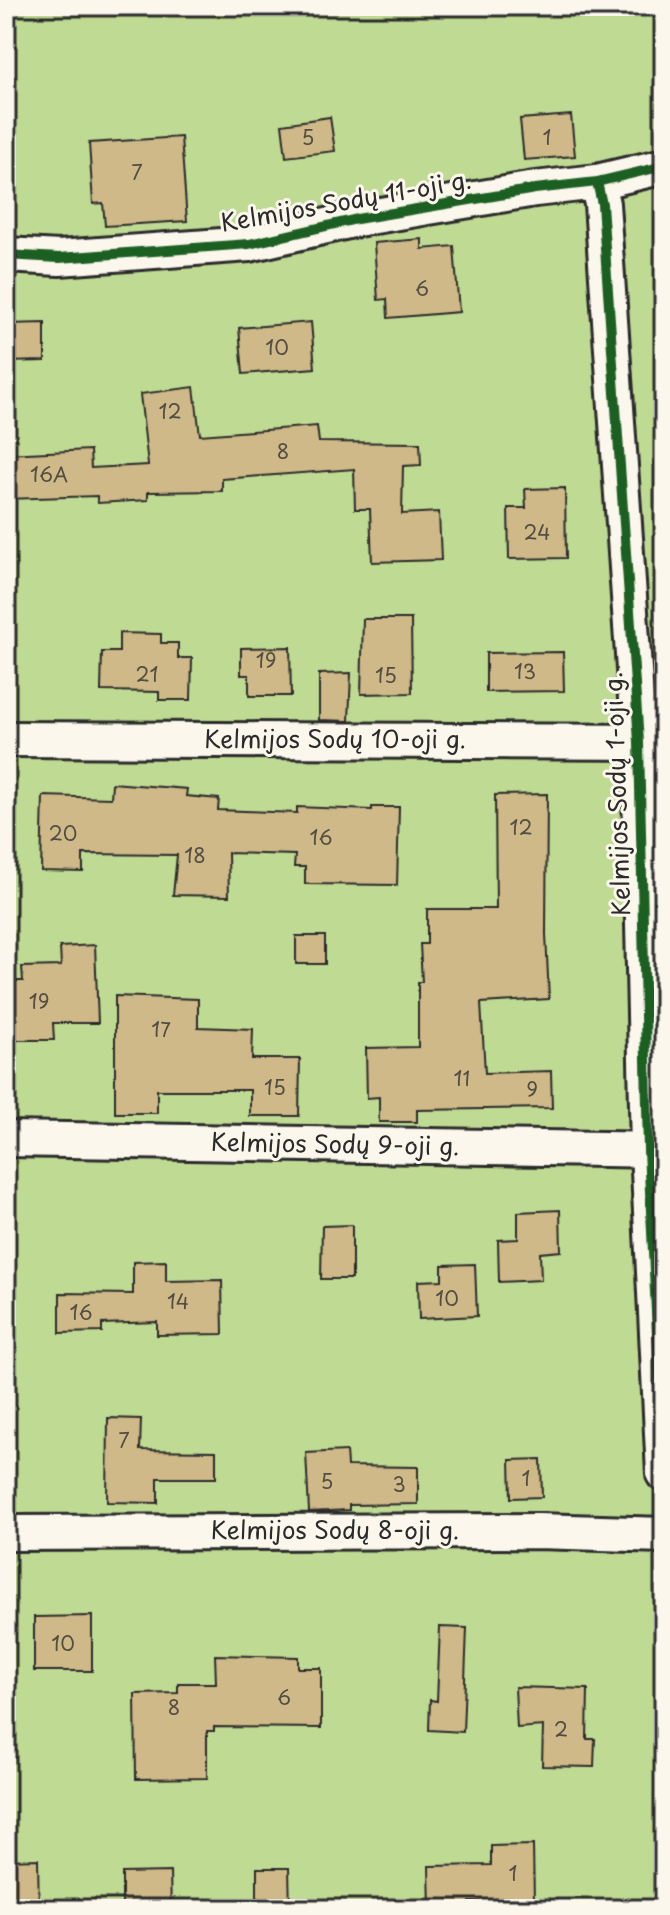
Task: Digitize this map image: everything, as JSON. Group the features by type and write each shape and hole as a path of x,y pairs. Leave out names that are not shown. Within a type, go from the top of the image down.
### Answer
{"street":[{"path":"597,182 664,166"},
{"name":"Kelmijos Sodų 11-oji g.","path":"6,255 59,258 249,244 357,219 535,189 597,182"},
{"name":"Kelmijos Sodų 1-oji g.","path":"597,182 604,220 652,742 656,1151 664,1474"},
{"name":"Kelmijos Sodų 10-oji g.","path":"6,739 652,742"},
{"name":"Kelmijos Sodų 9-oji g.","path":"6,1139 656,1151"},
{"name":"Kelmijos Sodų 8-oji g.","path":"6,1533 538,1531 664,1535"}],"green space":[{"path":"6,6 664,6 664,1909 6,1909"}],"building":[{"path":"571,115 575,156 524,160 520,119"},
{"path":"330,117 335,151 286,157 282,124"},
{"path":"181,137 187,221 105,226 103,203 93,204 89,143"},
{"path":"422,239 422,249 454,246 459,312 388,318 387,299 378,300 374,243"},
{"path":"311,322 315,368 243,374 239,328"},
{"path":"45,323 45,361 6,362 6,324"},
{"path":"194,387 200,435 317,426 319,442 420,443 421,465 403,466 402,514 439,512 441,560 372,562 370,509 355,509 354,469 222,479 222,491 148,492 148,500 98,503 97,496 6,499 6,454 90,450 91,468 148,465 140,394"},
{"path":"565,488 566,558 509,559 508,508 526,508 525,489"},
{"path":"363,619 411,619 412,693 361,694"},
{"path":"119,633 161,634 161,643 178,643 178,658 192,658 191,700 159,700 159,692 101,691 102,652 119,652"},
{"path":"290,647 291,696 249,696 249,675 241,675 241,648"},
{"path":"563,652 564,691 486,692 486,653"},
{"path":"351,673 349,721 319,720 319,674"},
{"path":"112,783 187,789 186,796 219,799 218,810 297,813 297,807 372,810 372,807 399,807 397,885 305,884 305,867 294,867 295,855 228,853 229,896 173,895 177,855 83,854 83,872 41,871 43,796 111,798"},
{"path":"547,794 549,999 481,1003 485,1073 551,1071 552,1108 417,1110 417,1122 379,1122 379,1097 367,1098 366,1048 418,1047 418,982 422,982 420,944 427,944 427,909 496,909 495,795"},
{"path":"296,936 325,936 325,964 296,964"},
{"path":"95,945 98,1023 53,1023 54,1040 6,1040 6,981 23,981 22,967 61,966 60,947"},
{"path":"115,996 198,999 198,1027 253,1029 252,1059 300,1059 299,1116 250,1116 250,1090 157,1090 157,1113 115,1113"},
{"path":"560,1210 561,1251 540,1253 541,1280 499,1282 498,1240 518,1239 518,1212"},
{"path":"352,1225 352,1279 321,1279 322,1226"},
{"path":"166,1261 166,1281 222,1280 223,1334 157,1335 157,1322 102,1324 102,1332 60,1333 60,1293 133,1294 133,1262"},
{"path":"475,1264 477,1316 419,1319 418,1281 442,1280 442,1265"},
{"path":"108,1418 141,1419 140,1450 216,1451 216,1478 158,1478 158,1503 107,1502"},
{"path":"346,1451 347,1466 418,1467 418,1504 349,1505 349,1510 309,1512 306,1453"},
{"path":"541,1459 542,1497 511,1498 510,1460"},
{"path":"92,1616 92,1671 34,1671 34,1617"},
{"path":"440,1627 467,1628 463,1732 429,1730 430,1700 437,1701"},
{"path":"215,1655 298,1657 298,1668 321,1668 321,1728 214,1727 214,1731 207,1731 207,1778 136,1779 135,1694 178,1693 178,1683 216,1683"},
{"path":"515,1687 588,1689 587,1739 595,1739 594,1767 542,1766 543,1726 517,1728"},
{"path":"533,1845 534,1901 470,1902 471,1909 430,1909 429,1866 491,1865 491,1846"},
{"path":"38,1859 39,1909 6,1909 6,1860"},
{"path":"257,1868 289,1868 290,1909 257,1909"},
{"path":"170,1872 171,1909 122,1909 122,1873"}],"cycle path":[{"path":"6,255 59,258 249,244 357,219 535,189 597,182 664,166"},
{"path":"597,182 602,204 639,742 648,1151 664,1474"}]}
